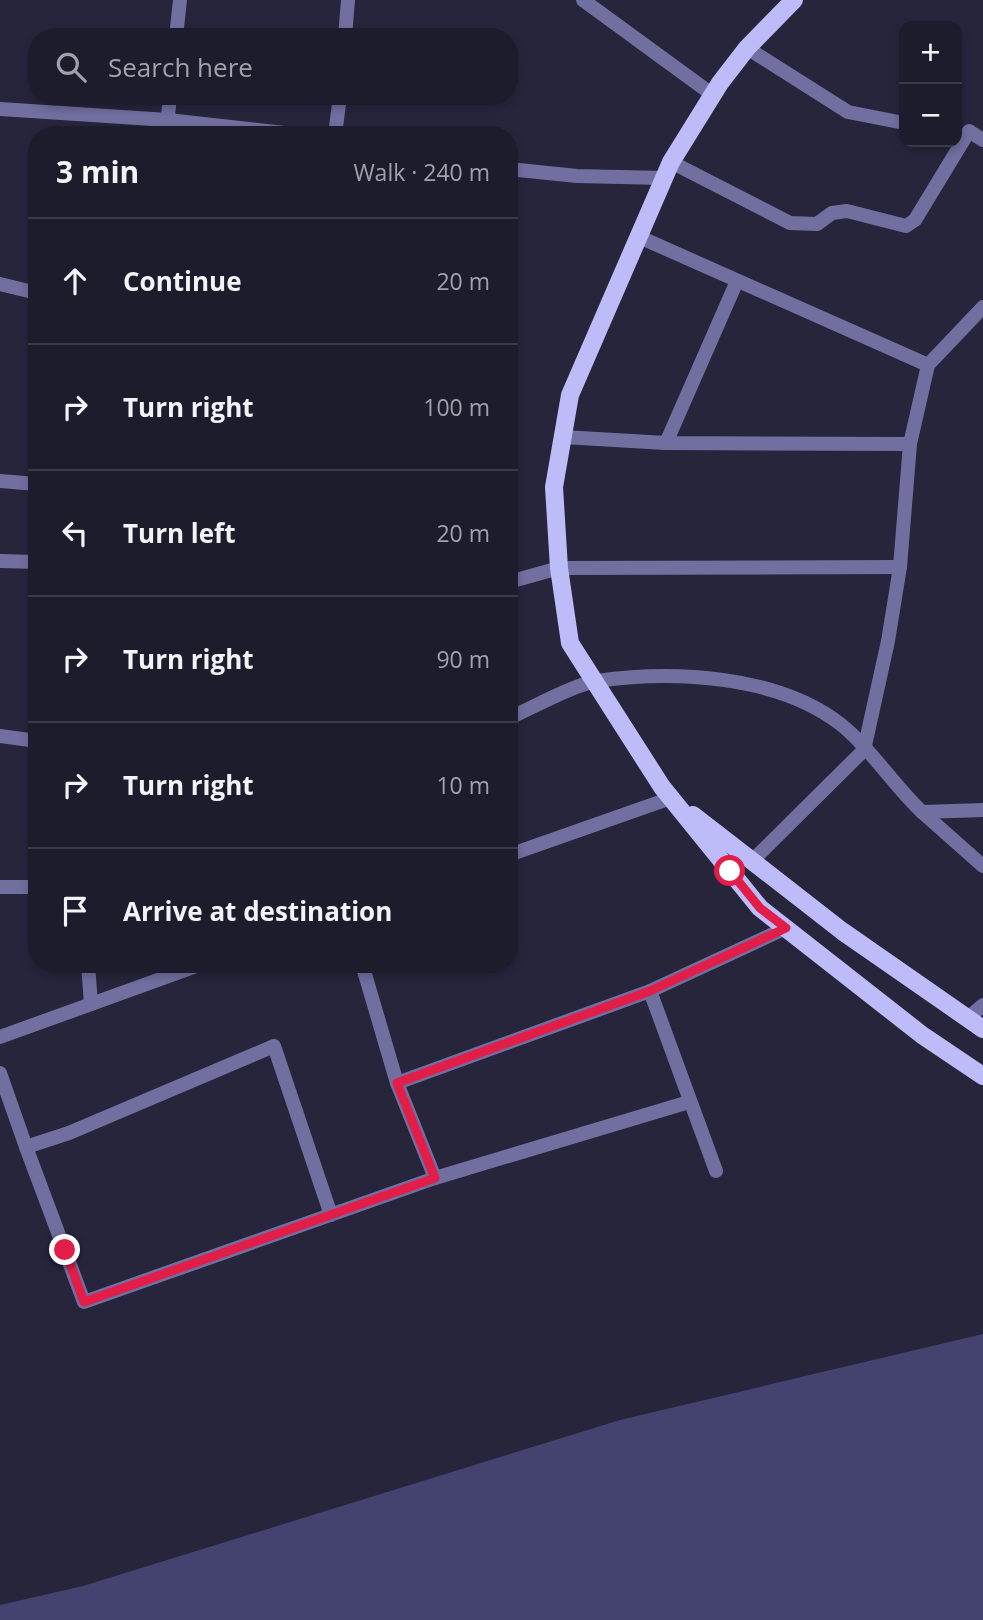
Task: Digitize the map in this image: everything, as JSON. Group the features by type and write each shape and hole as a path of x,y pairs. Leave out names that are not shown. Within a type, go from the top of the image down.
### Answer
{"main road":[{"path":"794,0 747,47 713,95 667,170 570,395 554,487 559,568 570,643 671,798 760,908 922,1035 983,1076"},
{"path":"671,798 754,859 842,931 983,1029"}],"street":[{"path":"177,28 180,0"},
{"path":"346,28 348,0"},
{"path":"583,0 713,95"},
{"path":"747,47 848,112 899,122"},
{"path":"167,126 169,105"},
{"path":"336,126 339,105"},
{"path":"0,109 158,126"},
{"path":"518,170 577,176 667,170 790,223 817,224 832,213 847,211 905,226 915,220 963,130 983,141"},
{"path":"637,236 928,365"},
{"path":"666,443 737,281"},
{"path":"0,285 28,291"},
{"path":"754,859 864,750 888,642 900,567 910,444 928,365 983,307"},
{"path":"563,438 666,443 910,444"},
{"path":"0,481 28,483"},
{"path":"0,561 28,562"},
{"path":"518,579 559,568 900,567"},
{"path":"518,714 595,681 691,676 751,685 798,698 840,723 922,813 983,866"},
{"path":"0,736 28,740"},
{"path":"518,852 671,798"},
{"path":"922,813 983,810"},
{"path":"0,887 28,887"},
{"path":"397,1083 650,991 786,928"},
{"path":"89,973 92,1004"},
{"path":"0,1037 177,973"},
{"path":"365,973 397,1083 435,1178"},
{"path":"650,991 688,1102 716,1171"},
{"path":"968,1018 983,1004"},
{"path":"26,1147 69,1133 274,1046 331,1215"},
{"path":"0,1073 84,1302 435,1178 688,1102"}],"shaded area":[{"path":"983,1334 983,1620 0,1620 0,1605 83,1586 620,1420"}],"route":[{"path":"65,1250 84,1302 435,1178 397,1083 650,991 786,928 760,908 730,871"}]}
